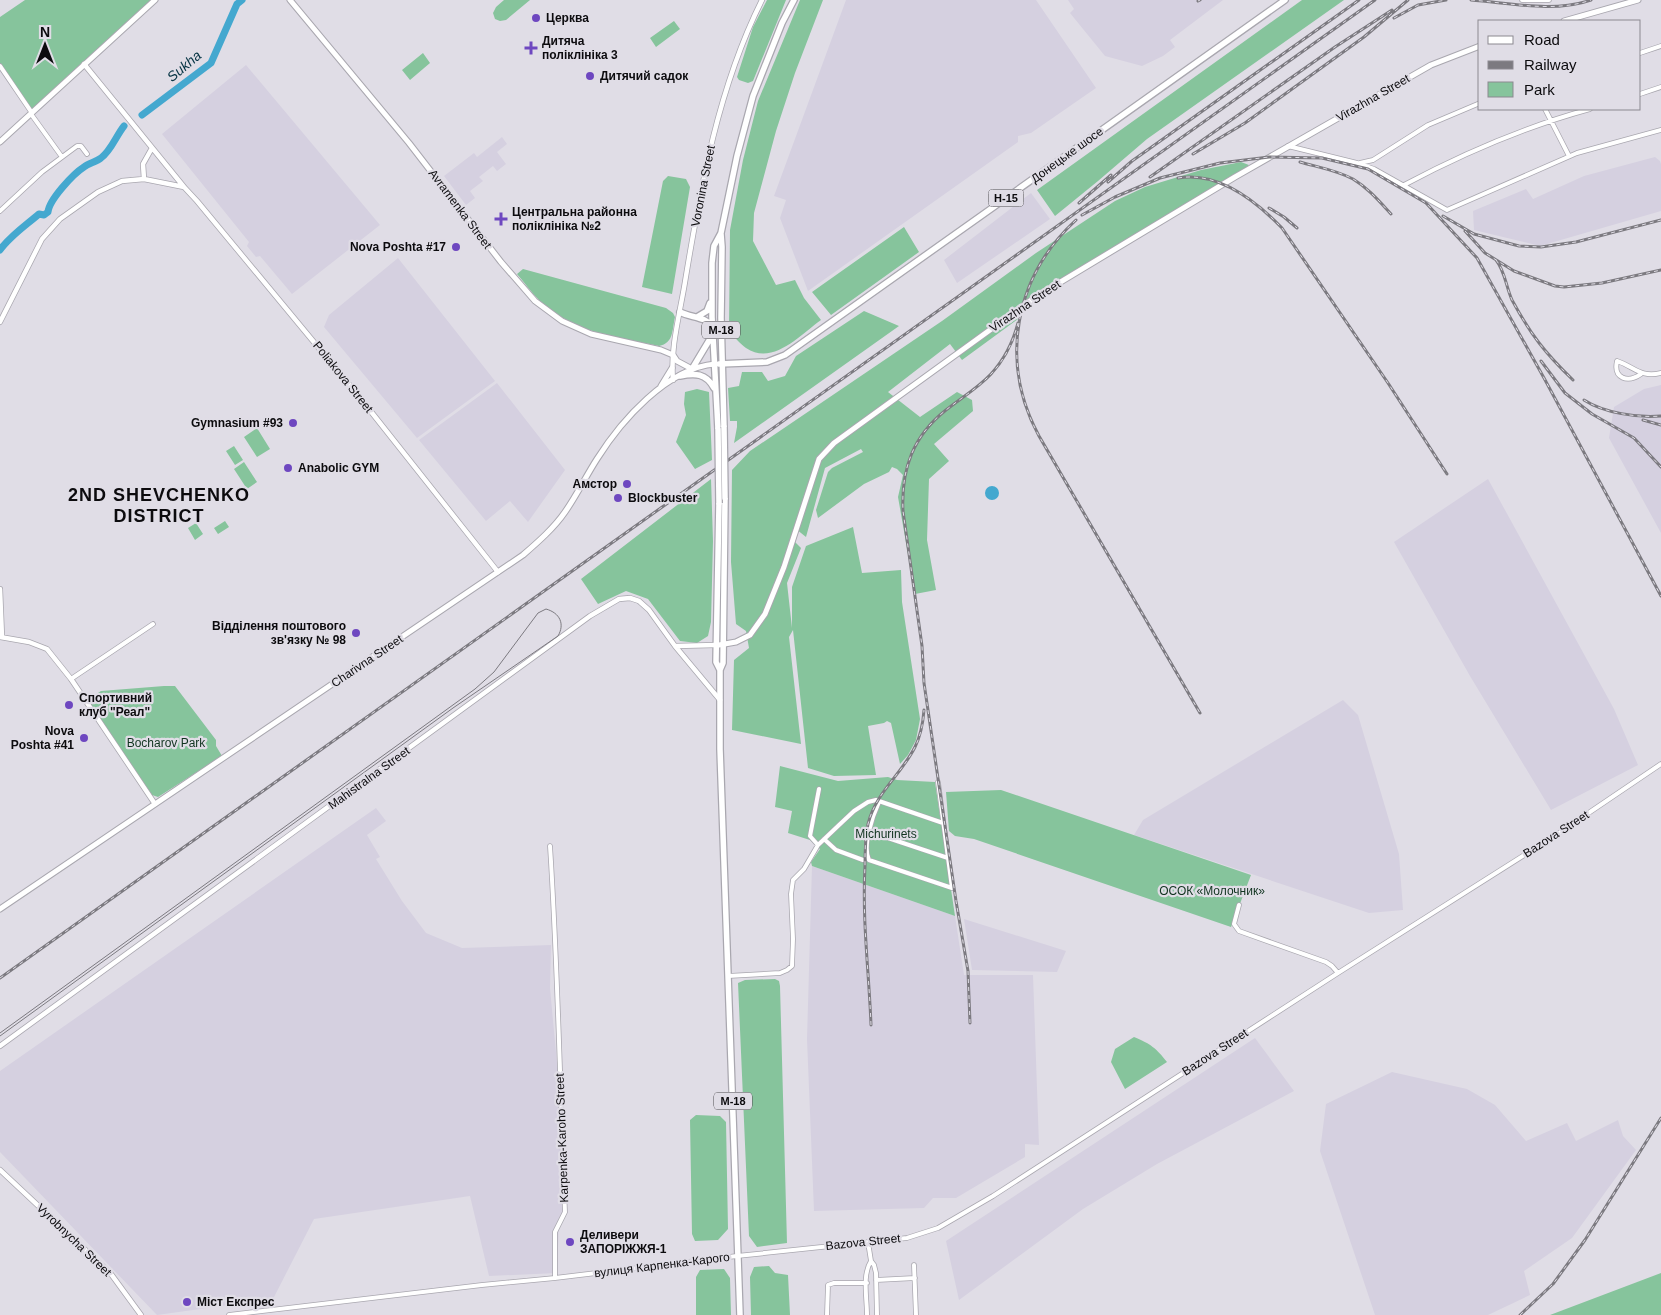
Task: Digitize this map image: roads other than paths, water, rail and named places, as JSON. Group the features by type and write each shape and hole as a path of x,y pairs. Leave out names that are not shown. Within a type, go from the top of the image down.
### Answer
{"main road":[{"path":"0,142 155,0"},
{"name":"Avramenka Street","path":"290,0 409,143 501,262 535,301 562,321 591,334 661,350 692,369"},
{"name":"М-18","path":"720,670 716,662 716,645 722,364 721,233 737,156 753,96 782,23 794,0"},
{"name":"Донецьке шосе","path":"715,364 767,362 785,356 1285,0"},
{"path":"1568,20 1638,0"},
{"name":"Virazhna Street","path":"716,645 736,642 750,635 764,614 784,567 819,460 834,443 1034,298 1288,146 1431,65 1478,47"},
{"name":"М-18","path":"721,233 714,246 712,263 716,390 721,428 725,498 724,645 723,663 720,670 721,822 734,1107 740,1315"},
{"path":"695,317 701,316 707,311 712,296"},
{"path":"680,312 708,321 713,330 692,369"},
{"name":"Charivna Street","path":"0,909 523,555 540,540 565,512 605,447 624,422 655,392 673,380 692,369 715,364"},
{"path":"655,392 672,368"},
{"path":"680,376 698,374 706,377 716,390"}],"street":[{"name":"Voronina Street","path":"673,380 672,355 710,146 738,56 762,0"},
{"path":"1522,0 1549,0"},
{"path":"1641,53 1661,46"},
{"name":"Poliakova Street","path":"84,64 361,399 498,572"},
{"path":"0,66 62,157"},
{"path":"0,74 4,71"},
{"path":"1641,94 1661,87"},
{"path":"1357,163 1373,160 1428,125 1478,104"},
{"path":"1546,110 1569,156"},
{"path":"1404,185 1454,159 1550,119 1586,110"},
{"path":"1288,146 1374,169 1448,210 1569,156 1661,130"},
{"path":"0,211 62,157 79,146 87,154"},
{"path":"144,179 142,164 152,148"},
{"path":"1373,160 1374,169"},
{"path":"0,322 42,239 60,219 98,192 122,181 144,179 184,187"},
{"path":"1641,374 1627,379 1619,376 1616,368 1617,361 1641,374 1652,375 1661,373"},
{"path":"0,588 1,637 29,642 47,649 71,679 155,804"},
{"name":"Mahistralna Street","path":"0,1046 607,605 619,599 630,598 639,601 650,610 675,646 720,700"},
{"path":"71,679 153,624"},
{"name":"Virazhna Street","path":"675,646 716,645"},
{"name":"Bazova Street","path":"738,1256 907,1238 938,1228 993,1196 1556,835 1661,764"},
{"path":"879,802 870,824 867,854 869,860 952,888 938,782"},
{"path":"818,845 810,836 819,788"},
{"path":"728,976 780,973 792,966 793,880 804,869 818,845 854,812 873,800 943,822"},
{"path":"870,832 948,858"},
{"path":"824,839 836,850 863,860"},
{"name":"Karpenka-Karoho Street","path":"550,846 556,935 564,1212 555,1232 555,1278"},
{"path":"1239,905 1234,924 1238,931 1326,962 1338,974"},
{"name":"Vyrobnycha Street","path":"0,1170 111,1274 141,1315"},
{"path":"868,1242 876,1280 877,1315"},
{"name":"вулиця Карпенка-Карого","path":"555,1278 738,1256"},
{"path":"867,1315 868,1266 871,1260"},
{"path":"914,1266 916,1315"},
{"path":"229,1315 555,1278"},
{"path":"876,1280 915,1278"},
{"path":"828,1315 828,1286 834,1283 867,1283"}],"water":[{"path":"992,486 997,488 999,493 997,498 992,500 987,498 985,493 987,488"}],"waterway":[{"name":"Sukha","path":"142,115 211,63 237,4 242,0"},
{"name":"Sukha","path":"0,250 39,214 44,215 48,212 52,201 68,181 79,170 105,155 124,126"}],"tram line":[{"path":"0,1033 475,689 494,672 538,613 546,609 558,616 561,623 558,636 453,708 0,1036"}],"railway":[{"path":"1108,182 1132,161 1359,0"},
{"path":"0,978 1375,0"},
{"path":"1193,154 1245,123 1364,37 1408,0"},
{"path":"1394,18 1418,5 1446,0"},
{"path":"1471,0 1547,7 1577,4 1591,0"},
{"path":"1150,177 1335,47 1392,10"},
{"path":"1082,215 1115,197 1160,178 1220,163 1269,157 1322,158 1368,169 1426,203 1477,258 1661,596"},
{"path":"1300,162 1333,171 1353,179 1391,214"},
{"path":"1079,203 1111,175"},
{"path":"1178,178 1193,177 1207,179 1235,190 1248,198 1282,228 1388,383 1447,474"},
{"path":"1269,208 1297,228"},
{"path":"1443,216 1474,234 1519,246 1541,247 1576,242 1661,220"},
{"path":"1076,220 1055,243 1038,267 1026,294 1019,322 1017,350 1019,379 1027,408 1039,436 1200,713"},
{"path":"1465,231 1485,253 1514,271 1555,286 1564,287 1602,283 1661,270"},
{"path":"1496,260 1512,300 1526,323 1546,352 1573,380"},
{"path":"970,1023 968,971 924,683 922,646 903,511 904,481 911,454 917,442 935,420 991,374 1008,350 1018,323"},
{"path":"1541,361 1565,393 1592,414 1634,438 1661,467"},
{"path":"1584,400 1592,405 1621,414 1661,416"},
{"path":"1643,420 1661,425"},
{"path":"871,1025 864,906 867,829 877,802 915,747 919,738 924,710"},
{"path":"1520,1315 1553,1284 1585,1240 1661,1118"}],"place":[{"name":"Церква","path":"536,18"},
{"name":"Дитяча поліклініка 3","path":"531,48"},
{"name":"Дитячий садок","path":"590,76"},
{"name":"Центральна районна поліклініка №2","path":"501,219"},
{"name":"Nova Poshta #17","path":"456,247"},
{"name":"Gymnasium #93","path":"293,423"},
{"name":"Anabolic GYM","path":"288,468"},
{"name":"Амстор","path":"627,484"},
{"name":"Blockbuster","path":"618,498"},
{"name":"Відділення поштового зв'язку № 98","path":"356,633"},
{"name":"Спортивний клуб \"Реал\"","path":"69,705"},
{"name":"Nova Poshta #41","path":"84,738"},
{"name":"Деливери ЗАПОРІЖЖЯ-1","path":"570,1242"},
{"name":"Мiст Експрес","path":"187,1302"}],"district":[{"name":"2ND SHEVCHENKO DISTRICT","path":"159,505"}],"park label":[{"name":"Bocharov Park","path":"166,743"},
{"name":"Michurinets","path":"886,834"},
{"name":"ОСОК «Молочник»","path":"1212,891"}]}
